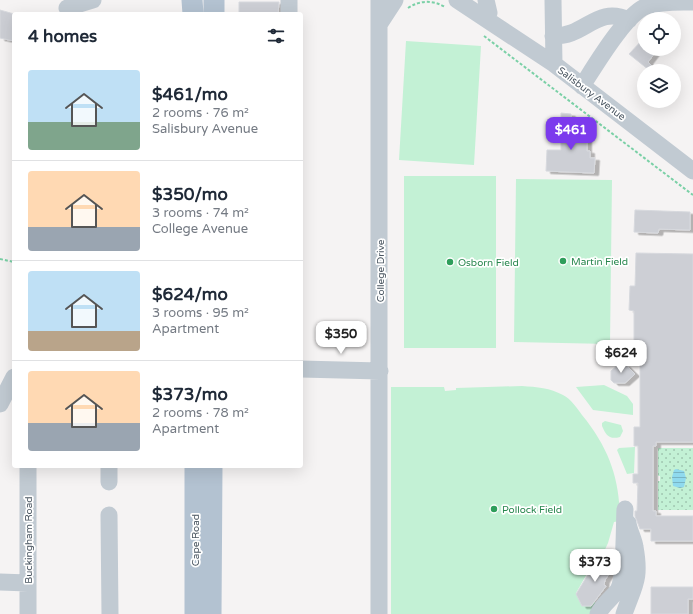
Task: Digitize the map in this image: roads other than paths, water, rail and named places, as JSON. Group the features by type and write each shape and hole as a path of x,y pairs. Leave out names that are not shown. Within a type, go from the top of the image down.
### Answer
{"main road":[{"path":"192,0 193,12"},
{"path":"214,0 214,12"},
{"name":"Cape Road","path":"195,468 195,614"},
{"name":"Cape Road","path":"211,614 212,468"}],"street":[{"path":"67,7 93,0"},
{"path":"289,0 289,12"},
{"name":"College Drive","path":"379,0 379,614"},
{"name":"Salisbury Avenue","path":"474,0 487,7 507,34"},
{"path":"553,0 554,64"},
{"path":"582,86 629,20 641,9 655,4 693,2"},
{"path":"380,23 401,4"},
{"name":"Salisbury Avenue","path":"453,5 507,34 554,64 693,171"},
{"path":"553,36 570,35 608,15 619,15 629,20"},
{"path":"303,369 380,371"},
{"path":"0,404 12,381"},
{"name":"Buckingham Road","path":"28,468 28,614"},
{"path":"598,614 607,600 618,590 623,579 625,509 628,526 635,546 638,573 635,589 624,614"},
{"path":"110,515 110,614"},
{"path":"0,582 28,582"}],"water":[{"path":"674,470 684,471 686,478 684,487 680,488 673,486 672,477"}],"place":[{"name":"Martin Field","path":"563,261"},
{"name":"Osborn Field","path":"450,262"},
{"name":"Pollock Field","path":"494,509"}]}
